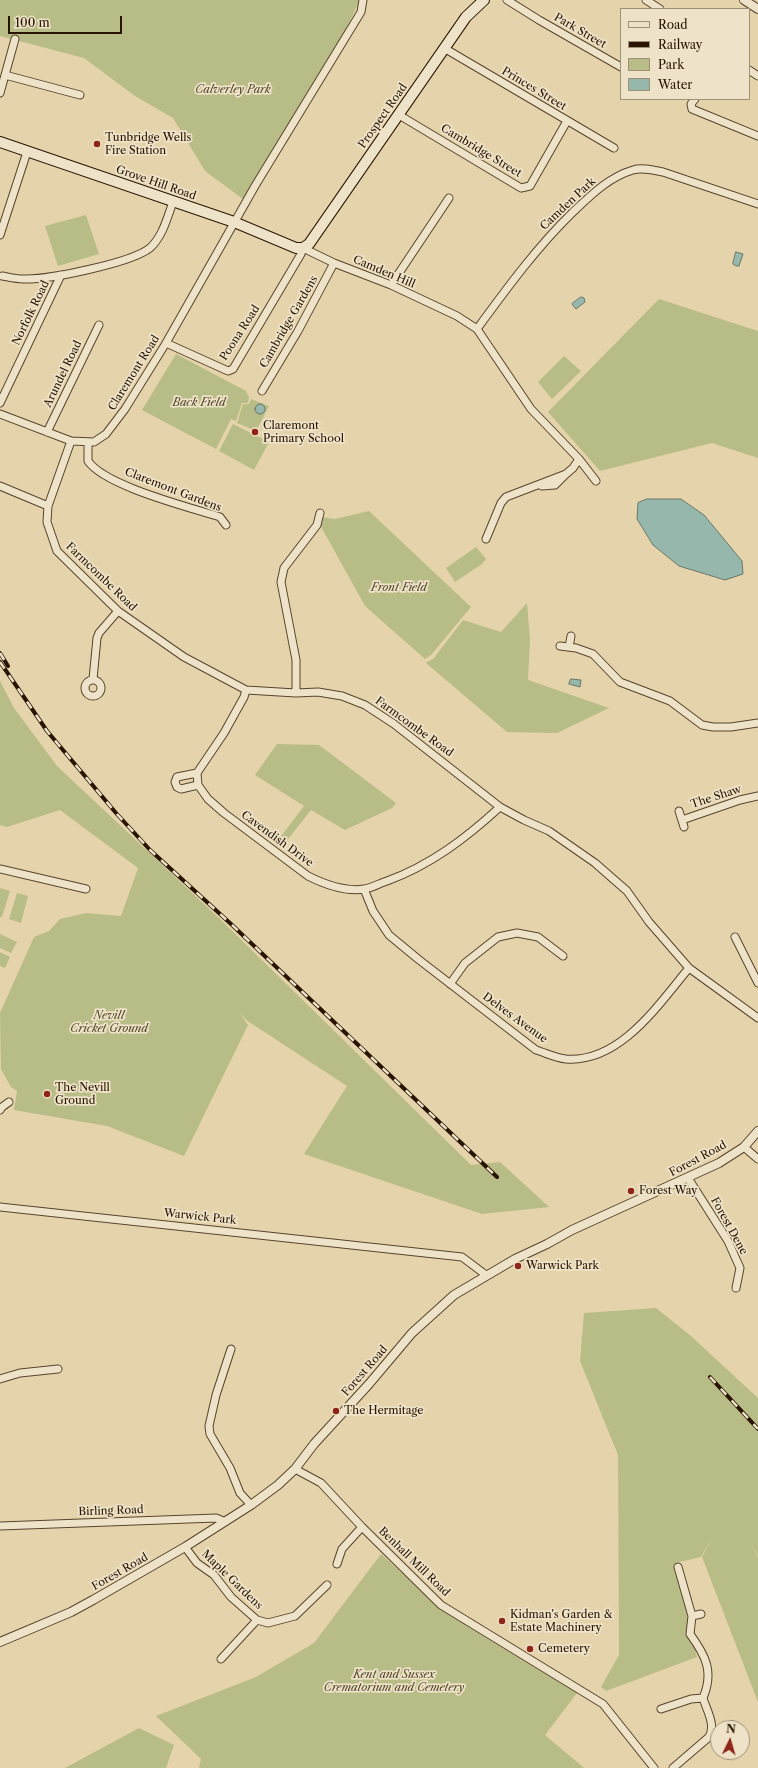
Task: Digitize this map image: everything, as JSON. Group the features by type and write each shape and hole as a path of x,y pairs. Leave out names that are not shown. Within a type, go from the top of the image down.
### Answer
{"main road":[{"name":"Prospect Road","path":"303,248 309,244 466,17 484,0"},
{"name":"Grove Hill Road","path":"0,142 234,222 296,248 303,248"}],"street":[{"path":"234,222 361,12 363,0"},
{"name":"Park Street","path":"507,0 620,66"},
{"path":"646,0 658,8"},
{"path":"744,0 753,9"},
{"path":"0,93 15,39"},
{"name":"Princes Street","path":"444,48 614,148"},
{"path":"5,75 80,95"},
{"path":"694,100 692,109 758,136"},
{"name":"Cambridge Street","path":"399,115 521,188 530,186 567,121"},
{"path":"0,235 27,152"},
{"name":"Camden Park","path":"477,329 529,259 557,228 593,193 616,176 634,170 656,170 758,204"},
{"path":"391,285 449,198"},
{"path":"2,276 23,279 61,275 127,260 150,248 163,231 173,202"},
{"name":"Claremont Road","path":"88,443 99,440 113,426 166,343 234,222"},
{"name":"Camden Hill","path":"303,248 334,263 391,285 457,316 477,329"},
{"name":"Poona Road","path":"166,343 228,371 233,369 301,254 303,248"},
{"name":"Cambridge Gardens","path":"262,391 298,331 334,263"},
{"name":"Norfolk Road","path":"0,403 61,275"},
{"name":"Arundel Road","path":"47,432 99,326"},
{"path":"477,329 532,409 596,481"},
{"path":"0,414 71,441 88,443"},
{"name":"Farmcombe Road","path":"71,441 48,506 47,522 57,551 118,611 184,657 246,690 296,693 318,692 342,696 365,705 394,724 500,807 524,820 550,831 595,863 627,891 649,922 689,968 758,1018"},
{"name":"Claremont Gardens","path":"88,443 88,461 100,472 134,489 220,517 226,525"},
{"path":"486,539 500,504 506,497 536,487 555,486 573,468 578,459"},
{"path":"0,486 48,506"},
{"path":"296,693 296,660 281,582 284,568 317,525 320,513"},
{"path":"93,679 97,638 99,633 118,611"},
{"path":"569,647 571,636"},
{"path":"560,646 584,650 593,654 620,682 670,701 702,725 713,727 731,727 758,723"},
{"path":"197,773 178,777 175,782 177,787 182,789 198,785 197,773 224,733 244,697 246,690"},
{"name":"Cavendish Drive","path":"198,785 208,799 224,813 308,876 349,889 364,889 407,874 444,853 476,829 500,807"},
{"name":"The Shaw","path":"679,811 683,823 740,800 758,796"},
{"path":"0,869 86,889"},
{"name":"Delves Avenue","path":"364,889 373,912 389,935 536,1050 566,1059 588,1058 603,1052 626,1039 659,1004 689,968"},
{"path":"450,984 465,963 498,937 517,932 538,937 563,956"},
{"path":"735,937 758,983"},
{"path":"0,1110 2,1106 9,1102"},
{"name":"Forest Road","path":"0,1642 71,1612 185,1547 223,1521 250,1505 278,1484 295,1469 314,1444 369,1384 412,1333 454,1295 486,1275 572,1230 719,1163 744,1147 758,1131"},
{"path":"744,1147 758,1159"},
{"name":"Forest Dene","path":"688,1178 728,1241 740,1268 736,1288"},
{"name":"Warwick Park","path":"0,1207 462,1257 486,1275"},
{"path":"232,1348 216,1395 208,1426 210,1434 230,1468 240,1493 250,1505"},
{"path":"0,1379 20,1373 58,1369"},
{"name":"Benhall Mill Road","path":"295,1469 321,1483 362,1527 441,1605 603,1704 654,1768"},
{"name":"Birling Road","path":"0,1526 216,1518 223,1521"},
{"path":"337,1564 342,1549 362,1527"},
{"name":"Maple Gardens","path":"185,1547 197,1563 214,1575 231,1596 257,1620 268,1623 295,1616 327,1584"},
{"path":"673,1768 709,1737 712,1731 712,1724 703,1698 708,1686 708,1671 704,1654 690,1634 692,1616 678,1567"},
{"path":"692,1616 701,1614"},
{"path":"221,1659 257,1620"},
{"path":"661,1709 703,1698"}],"green space":[{"name":"Calverley Park","path":"0,0 360,0 344,33 243,199 205,171 173,118 135,96 84,58 0,36"},
{"path":"86,215 99,254 58,266 45,226"},
{"path":"659,299 758,331 758,458 712,443 600,471 548,412"},
{"name":"Back Field","path":"176,354 246,391 249,397 248,403 242,403 236,421 231,419 216,449 142,410"},
{"path":"564,356 581,371 552,399 538,382"},
{"path":"251,399 269,406 256,431 237,423 243,404 249,404"},
{"path":"233,424 269,442 254,470 219,451"},
{"name":"Front Field","path":"369,511 471,607 431,655 425,659 365,606 319,523 322,517 335,519"},
{"path":"476,547 486,559 482,564 455,582 446,568"},
{"path":"527,603 530,640 528,680 609,708 557,733 507,732 426,663 434,658 463,620 501,632"},
{"name":"Nevill Cricket Ground","path":"0,681 14,708 57,766 220,919 471,1165 500,1162 549,1207 482,1214 304,1154 347,1086 246,1020 239,1012 248,1025 184,1156 107,1126 14,1110 17,1091 11,1087 1,1069 0,1013 34,937 49,931 60,919 86,913 121,916 138,868 60,810 7,827 0,825"},
{"path":"277,744 319,745 396,803 392,808 345,830 311,810 281,848 275,844 304,806 255,775"},
{"path":"0,888 10,891 2,917 0,917"},
{"path":"17,893 28,896 21,923 9,919"},
{"path":"0,934 17,942 11,953 0,948"},
{"path":"0,952 10,957 5,968 0,966"},
{"path":"656,1308 691,1336 758,1398 758,1556 751,1541 758,1558 758,1702 702,1557 713,1536 701,1557 675,1563 697,1657 606,1691 601,1687 619,1655 618,1455 580,1361 584,1313"},
{"name":"Kent and Sussex Crematorium and Cemetery","path":"381,1554 434,1602 468,1627 577,1693 545,1735 584,1768 199,1768 201,1759 156,1716 256,1677 314,1643"},
{"path":"139,1728 174,1745 166,1768 65,1768"}],"water":[{"path":"736,252 743,254 739,266 733,264"},
{"path":"581,297 584,298 585,302 576,309 572,304"},
{"path":"258,404 262,404 264,405 264,413 258,414 255,411 255,407"},
{"path":"647,499 681,499 704,515 742,561 743,574 725,580 679,566 653,545 637,519 638,503"},
{"path":"571,679 581,680 580,687 569,684"}],"railway":[{"path":"0,653 8,666"},
{"path":"0,662 47,731 116,813 150,850 231,924 497,1177"},
{"path":"710,1377 758,1429"}],"place":[{"name":"Tunbridge Wells Fire Station","path":"97,144"},
{"name":"Claremont Primary School","path":"255,432"},
{"name":"The Nevill Ground","path":"47,1094"},
{"name":"Forest Way","path":"631,1191"},
{"name":"Warwick Park","path":"518,1266"},
{"name":"The Hermitage","path":"336,1411"},
{"name":"Kidman’s Garden & Estate Machinery","path":"502,1621"},
{"name":"Cemetery","path":"530,1649"}]}
